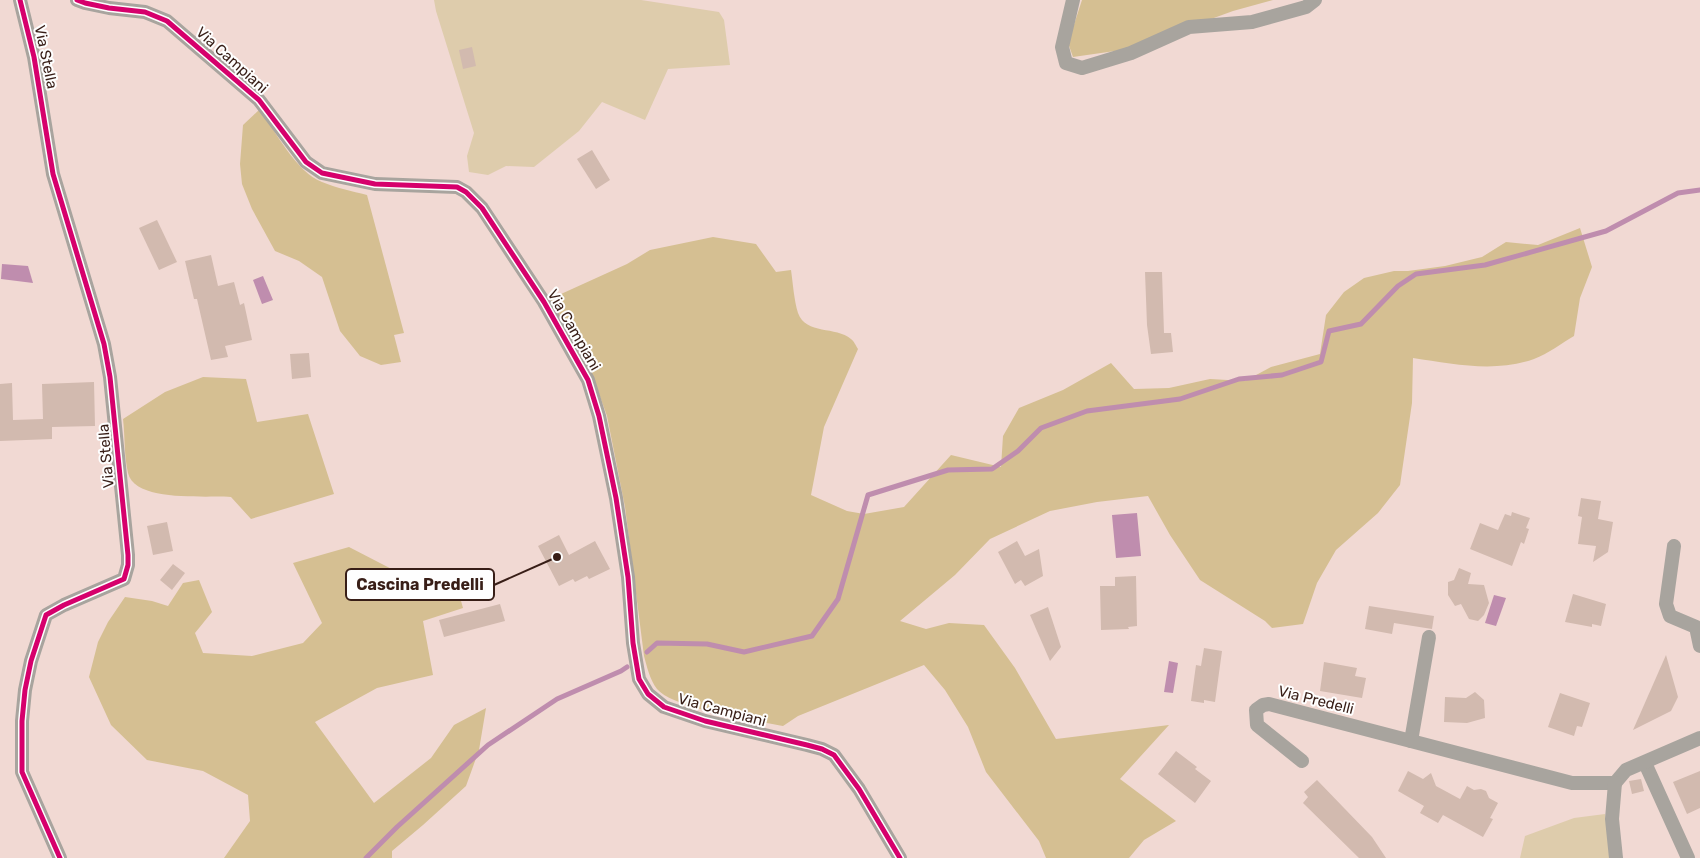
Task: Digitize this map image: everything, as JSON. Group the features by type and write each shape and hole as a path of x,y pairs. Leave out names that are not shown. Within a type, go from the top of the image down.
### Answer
{"street":[{"name":"Via Stella","path":"20,0 34,57 53,174 105,352 110,377 128,565 124,579 64,604 46,615 31,660 25,690 22,721 22,772 60,858"},
{"name":"Via Campiani","path":"77,0 109,8 145,12 167,21 259,100 306,162 322,172 375,184 457,187 466,192 482,208 544,302 588,380 599,416 616,498 628,577 633,643 639,679 648,694 664,707 705,722 822,748 834,756 859,789 900,858"},
{"path":"1073,0 1062,46 1066,63 1082,68 1131,53 1189,27 1252,22 1306,6 1315,0"},
{"path":"1674,546 1666,604 1670,616 1696,627 1700,646"},
{"path":"1411,741 1429,637"},
{"name":"Via Predelli","path":"1302,762 1257,725 1256,710 1263,705 1269,704 1572,783 1616,783"},
{"path":"1616,858 1612,819 1616,783 1626,770 1700,738"},
{"path":"1645,763 1688,858"}],"shaded area":[{"path":"434,0 641,0 719,12 724,20 730,65 668,69 645,120 602,102 579,131 534,167 506,166 488,175 469,172 467,156 474,133"},
{"path":"1082,0 1273,0 1233,11 1129,49 1073,57 1068,43"},
{"path":"260,109 287,150 312,177 333,186 367,195 404,333 394,335 401,362 381,365 360,356 340,331 322,277 299,261 275,251 252,209 242,184 240,164 243,125"},
{"path":"1580,228 1592,267 1580,298 1574,336 1539,357 1504,366 1474,366 1413,358 1412,403 1400,485 1378,513 1336,550 1317,583 1303,624 1272,628 1265,621 1200,580 1170,535 1148,496 1097,502 1050,511 990,539 955,575 900,621 926,629 949,623 984,625 1015,668 1056,739 1169,725 1120,779 1176,821 1144,840 1129,858 1046,858 1039,841 986,772 968,727 945,690 924,665 798,716 783,726 716,713 680,703 666,696 652,682 644,656 625,507 607,416 594,380 550,299 627,264 650,250 713,237 756,244 776,272 791,270 798,313 802,320 808,325 845,335 853,341 858,349 824,427 811,495 847,511 864,514 904,507 951,455 1001,467 1003,436 1019,408 1063,390 1111,363 1134,389 1169,388 1210,379 1245,381 1271,367 1320,354 1326,315 1344,292 1364,278 1394,271 1445,266 1482,257 1506,242 1538,245"},
{"path":"2,264 28,266 33,283 1,279"},
{"path":"263,276 273,300 262,304 253,280"},
{"path":"203,377 246,379 257,422 308,414 334,494 251,519 231,497 173,496 144,489 133,483 128,473 123,419 165,392"},
{"path":"1137,513 1141,556 1116,558 1112,515"},
{"path":"349,547 409,578 456,583 463,608 423,621 433,675 377,688 315,722 374,803 431,758 454,725 486,708 479,750 466,786 392,851 392,858 224,858 250,821 248,795 203,771 147,760 111,725 89,677 98,642 108,622 125,597 152,601 168,606 183,583 199,580 212,612 195,633 203,653 252,656 303,643 322,623 293,563"},
{"path":"1494,595 1506,598 1496,626 1485,623"},
{"path":"1169,661 1178,663 1173,693 1164,692"},
{"path":"1605,814 1610,858 1520,858 1525,836 1574,818"}],"building":[{"path":"472,47 476,66 463,69 459,50"},
{"path":"592,150 610,180 596,189 577,159"},
{"path":"157,220 177,262 159,270 139,228"},
{"path":"211,255 218,286 234,282 240,305 244,303 252,340 225,346 228,357 211,360 197,299 194,299 185,261"},
{"path":"1145,272 1162,272 1164,333 1171,333 1173,352 1151,354 1147,325"},
{"path":"309,353 311,377 292,379 290,354"},
{"path":"94,382 95,426 52,427 52,439 0,441 0,384 12,383 13,420 43,419 42,384"},
{"path":"1581,498 1601,501 1598,519 1613,522 1608,552 1593,562 1596,546 1578,544 1582,517 1578,516"},
{"path":"1512,512 1530,518 1526,528 1529,529 1524,544 1521,542 1512,566 1470,549 1480,523 1498,530 1505,514 1511,516"},
{"path":"167,522 173,551 153,555 147,526"},
{"path":"559,535 569,555 595,541 610,569 589,579 587,576 575,582 573,579 559,586 538,546"},
{"path":"1017,541 1025,556 1039,549 1043,576 1025,586 1021,580 1015,584 998,552"},
{"path":"173,564 185,573 172,590 160,580"},
{"path":"1459,568 1471,573 1468,584 1484,585 1489,603 1484,615 1478,621 1469,619 1461,604 1455,606 1448,595 1448,582 1454,580"},
{"path":"1136,576 1137,626 1128,627 1129,629 1101,630 1100,586 1115,586 1115,577"},
{"path":"1573,594 1606,604 1601,626 1592,624 1592,627 1565,622"},
{"path":"500,604 505,621 444,637 439,620"},
{"path":"1369,606 1434,616 1432,629 1394,623 1392,634 1365,629"},
{"path":"1048,607 1061,647 1050,661 1030,615"},
{"path":"1204,648 1222,651 1215,702 1204,700 1204,703 1191,701 1196,665 1201,666"},
{"path":"1666,655 1678,697 1671,711 1633,730"},
{"path":"1324,662 1357,668 1355,676 1366,678 1362,698 1320,691"},
{"path":"1475,692 1484,700 1485,718 1467,723 1444,722 1445,697 1466,698"},
{"path":"1560,693 1590,703 1582,727 1577,726 1574,736 1548,727"},
{"path":"1176,751 1197,767 1195,769 1211,781 1195,803 1158,774"},
{"path":"1408,771 1423,779 1431,773 1436,786 1460,799 1467,786 1474,790 1481,789 1486,791 1489,798 1498,803 1490,818 1493,819 1483,837 1443,815 1438,823 1420,813 1424,806 1398,791"},
{"path":"1700,771 1700,808 1687,814 1673,782"},
{"path":"1641,779 1644,791 1632,794 1629,781"},
{"path":"1317,780 1372,837 1386,858 1359,858 1303,803 1308,797 1304,792"}],"waterway":[{"path":"647,652 657,643 707,644 744,652 812,636 838,599 868,495 948,470 992,469 1018,451 1041,428 1087,411 1180,399 1239,379 1282,375 1321,362 1329,331 1361,324 1398,286 1416,274 1485,265 1606,231 1678,193 1700,190"},
{"path":"366,858 397,827 488,745 557,699 627,667"}],"cycle path":[{"path":"20,0 34,57 53,174 104,344 110,377 128,555 128,565 124,579 64,605 46,615 31,661 25,690 22,721 22,772 60,858"},
{"path":"77,0 109,8 145,12 167,21 259,100 306,162 322,173 375,184 457,187 466,192 482,208 544,302 588,380 599,416 616,498 628,577 633,643 639,679 648,694 664,707 705,721 807,745 834,755 859,789 900,858"}],"place":[{"name":"Cascina Predelli","path":"557,557"}]}
